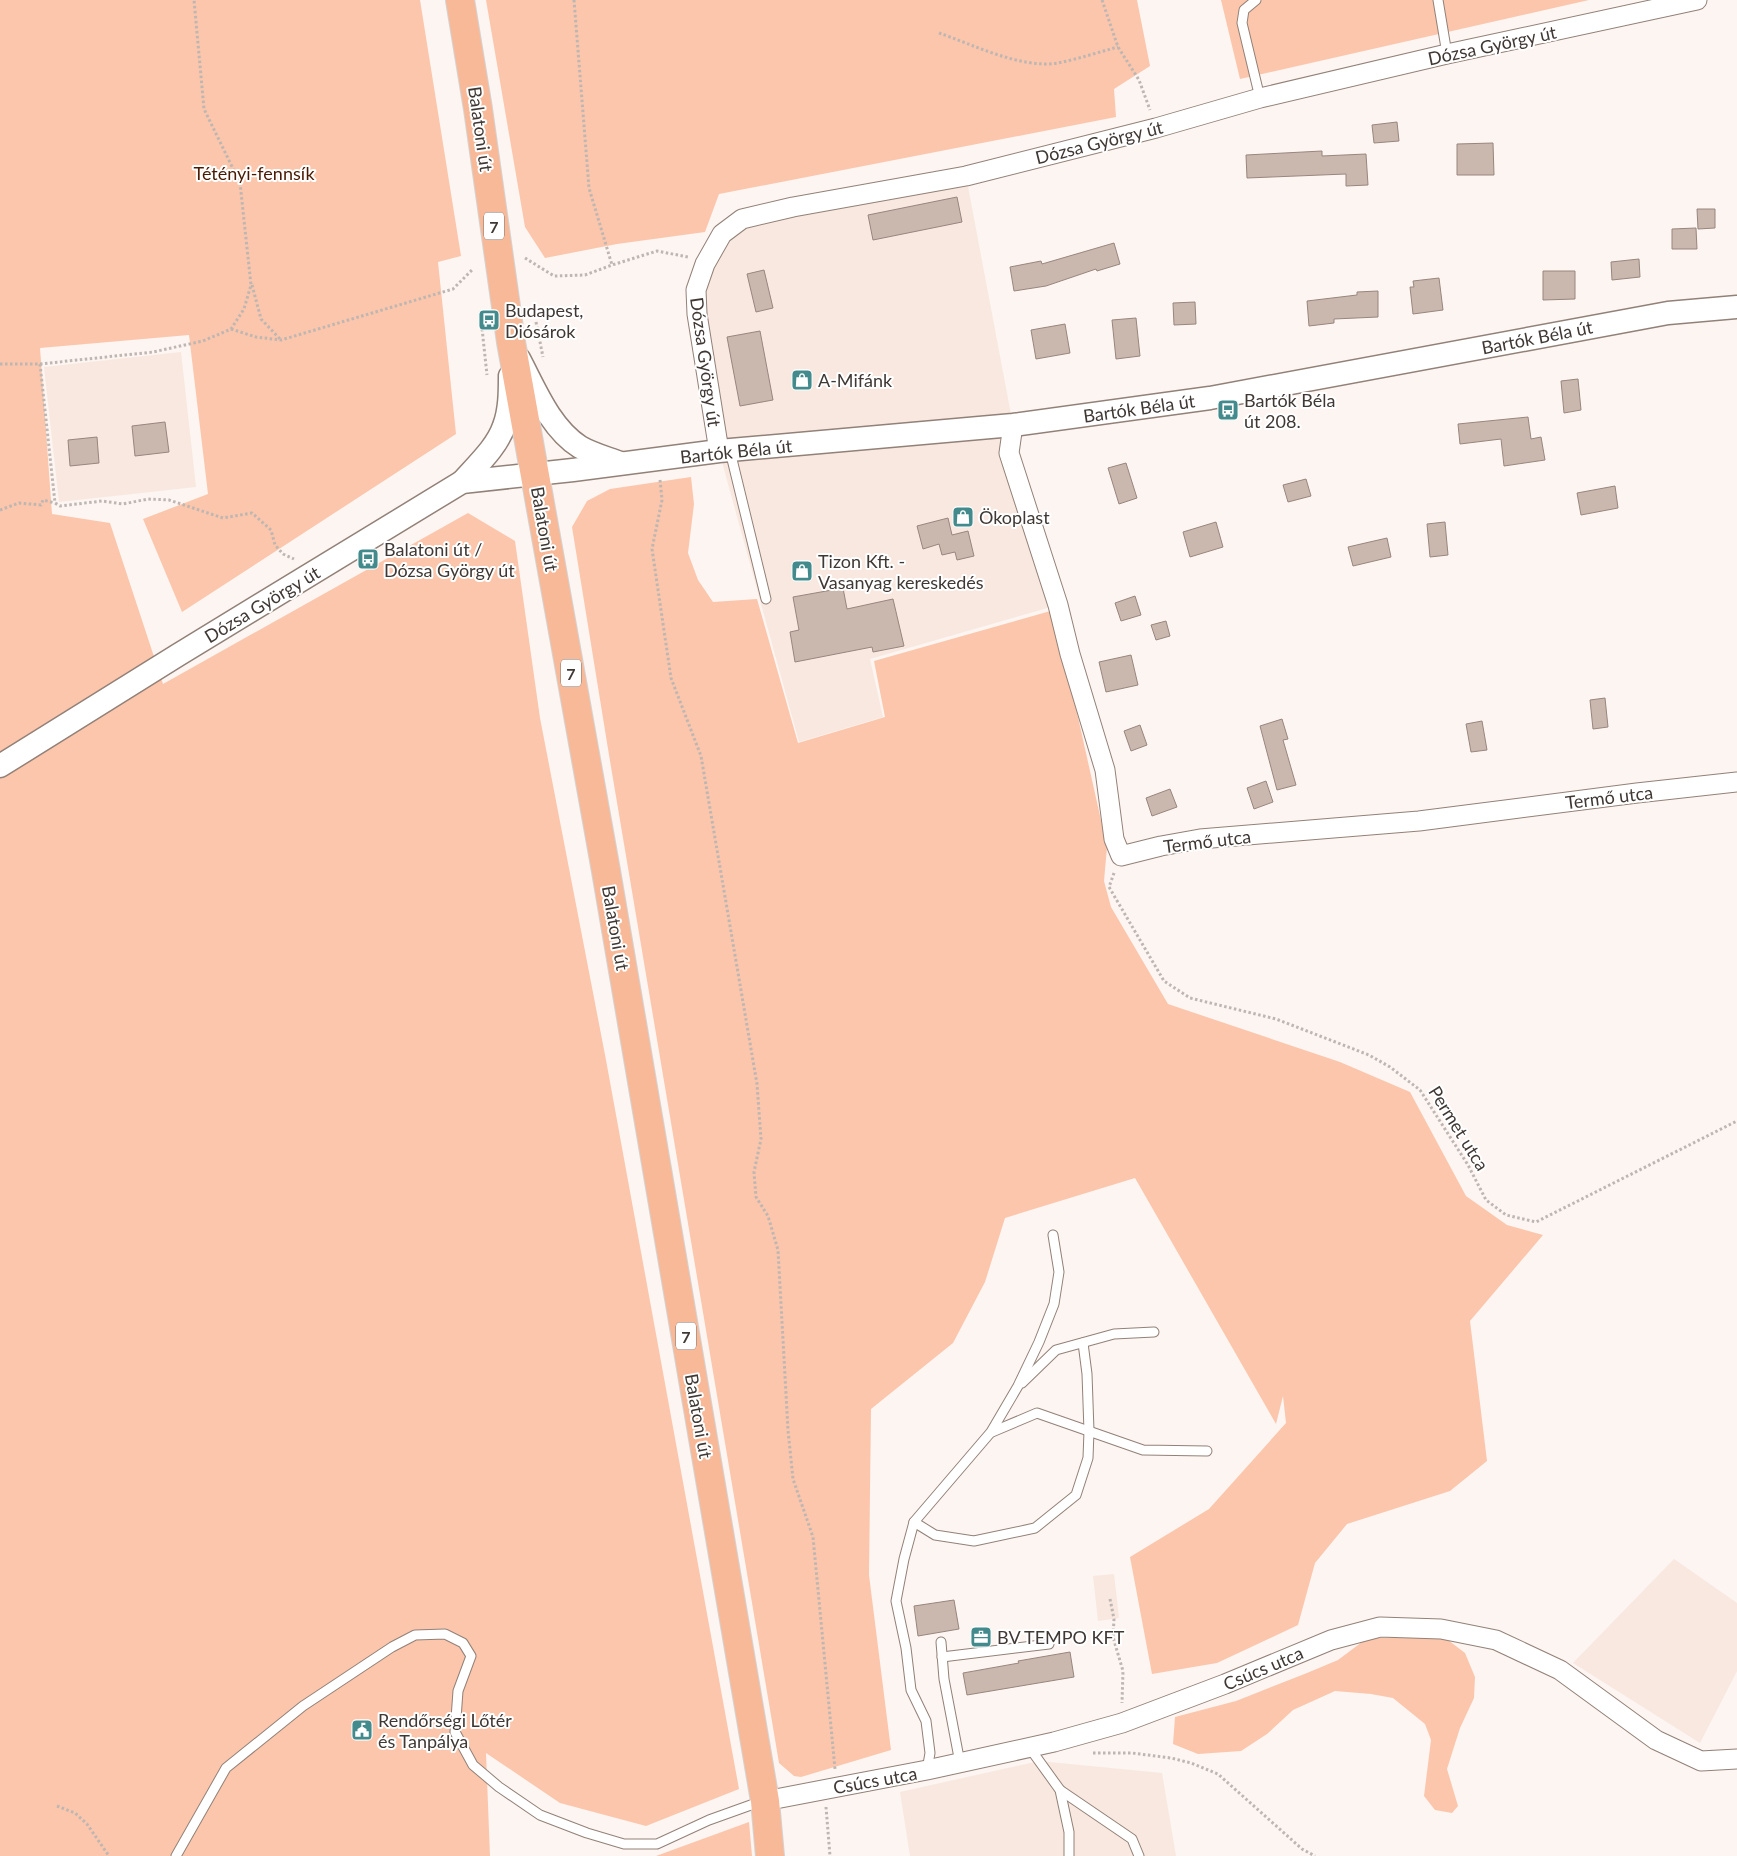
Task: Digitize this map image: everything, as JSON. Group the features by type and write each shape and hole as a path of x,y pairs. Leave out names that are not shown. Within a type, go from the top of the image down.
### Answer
{"main road":[{"name":"Balatoni út","path":"460,0 478,109 511,342 606,871 765,1801 770,1856"}],"street":[{"name":"Dózsa György út","path":"724,451 697,314 696,290 704,264 722,234 742,219 793,207 966,176 1156,128 1260,98 1447,54 1697,0"},
{"name":"Bartók Béla út","path":"536,475 724,451 1013,426 1210,398 1668,312 1737,306"},
{"path":"511,342 539,398 554,421 581,447 621,463"},
{"path":"462,482 498,440 504,426 509,399 511,342"},
{"path":"1013,426 1009,453 1058,605 1070,654 1105,770 1114,840 1121,856"},
{"name":"Dózsa György út","path":"0,766 462,482 536,475"},
{"name":"Termő utca","path":"1121,856 1200,839 1418,821 1737,782"},
{"name":"Csúcs utca","path":"765,1801 960,1763 1122,1723 1225,1684 1331,1640 1380,1627 1441,1629 1496,1640 1560,1670 1656,1740 1701,1760 1737,1759"}],"lane":[{"path":"1256,0 1244,10 1242,23 1260,98"},
{"path":"1438,0 1447,54"},
{"path":"724,451 766,599"},
{"path":"927,1770 930,1753 926,1720 912,1690 906,1648 896,1601 904,1559 914,1522 992,1432 1018,1386 1039,1342 1054,1304 1058,1272 1053,1236"},
{"path":"1018,1386 1056,1350 1114,1334 1154,1332"},
{"path":"914,1522 935,1535 974,1541 1035,1528 1076,1495 1088,1458 1087,1374 1083,1342"},
{"path":"992,1432 1037,1413 1143,1450 1207,1451"},
{"path":"176,1856 226,1768 303,1706 392,1647 415,1635 445,1634 463,1643 471,1656 458,1691 455,1732 473,1765 499,1787 540,1815 587,1833 624,1844 657,1844 709,1820 765,1801"},
{"path":"940,1642 944,1679 960,1763"},
{"path":"942,1657 1049,1644"},
{"path":"1029,1747 1060,1790 1132,1839 1139,1856"},
{"path":"1060,1790 1069,1832 1069,1856"}],"path":[{"path":"194,0 204,109 240,183 251,285 261,319 281,340"},
{"path":"574,0 589,188 612,264"},
{"path":"1102,0 1118,47 1139,80 1156,128"},
{"path":"939,33 1000,55 1032,63 1057,63 1118,47"},
{"path":"526,258 554,276 585,275 612,264 657,251 681,255 704,264"},
{"path":"231,329 256,337 281,340 453,289 473,269"},
{"path":"0,364 40,364 153,352 203,341 231,329 244,309 251,285"},
{"path":"40,364 55,502"},
{"path":"658,459 662,500 652,549 671,678 689,720 701,756 756,1084 761,1140 754,1172 756,1197 768,1216 778,1250 792,1478 813,1536 830,1788 830,1856"},
{"path":"0,510 19,503 41,506 43,500 55,502 60,506 102,501 123,504 148,499 169,500 223,518 252,513 272,530 274,545 283,554 294,559"},
{"name":"Permet utca","path":"1121,856 1109,887 1164,981 1190,998 1276,1019 1369,1055 1390,1067 1420,1090 1468,1165 1486,1200 1506,1215 1536,1222 1737,1121"},
{"path":"1110,1599 1114,1619 1113,1638 1123,1671 1122,1723"},
{"path":"1090,1752 1132,1753 1171,1758 1191,1763 1218,1774 1302,1849 1315,1856"},
{"path":"58,1806 75,1813 87,1824 108,1856"}],"shaded area":[{"path":"966,176 1013,425 1009,453 1058,605 870,659 883,717 799,742 719,451 697,314 705,264 742,219"},
{"path":"181,352 196,487 59,502 44,367"},
{"path":"1674,1559 1737,1603 1737,1671 1700,1743 1573,1663"},
{"path":"1114,1574 1119,1618 1098,1621 1093,1576"},
{"path":"1039,1761 1162,1773 1176,1856 910,1856 900,1792"}],"green space":[{"name":"Tétényi-fennsík","path":"0,0 420,0 461,256 438,262 456,434 182,612 143,519 208,494 189,335 40,348 52,514 110,523 163,684 468,513 515,541 540,718 606,1060 739,1789 646,1826 560,1803 486,1753 490,1856 0,1856"},
{"path":"486,0 1137,0 1150,66 1114,89 1116,117 719,194 705,232 617,244 545,258 525,227"},
{"path":"1221,0 1589,0 1240,79"},
{"path":"691,477 694,504 688,553 698,580 713,602 757,599 798,743 885,717 874,661 1054,610 1107,847 1104,881 1111,907 1168,1004 1340,1062 1410,1092 1466,1196 1507,1225 1543,1235 1470,1321 1487,1461 1450,1491 1347,1524 1315,1563 1298,1625 1217,1663 1152,1674 1130,1557 1209,1509 1286,1423 1283,1396 1276,1424 1135,1178 1005,1218 985,1282 953,1343 871,1409 869,1575 891,1750 801,1777 794,1776 779,1763 572,527 587,501 610,489"},
{"path":"1422,1635 1448,1640 1465,1653 1475,1677 1474,1698 1460,1728 1447,1769 1458,1806 1452,1813 1435,1810 1424,1796 1431,1740 1425,1724 1393,1698 1335,1691 1293,1710 1267,1734 1241,1751 1198,1754 1173,1744 1175,1717 1236,1701 1307,1673 1338,1660 1366,1639"},
{"path":"749,1822 752,1856 656,1856"}],"building":[{"path":"1397,122 1399,141 1374,143 1372,125"},
{"path":"1493,143 1494,175 1457,175 1457,144"},
{"path":"1322,151 1322,156 1366,154 1368,185 1346,186 1346,174 1247,178 1246,155"},
{"path":"957,197 962,222 873,240 868,215"},
{"path":"1697,209 1715,209 1715,228 1698,229"},
{"path":"1696,228 1697,249 1672,249 1672,229"},
{"path":"1114,243 1120,264 1097,271 1096,269 1046,286 1014,291 1010,267 1041,261 1042,264"},
{"path":"1639,259 1640,277 1612,280 1611,262"},
{"path":"764,270 773,308 756,312 747,274"},
{"path":"1543,271 1575,271 1575,299 1543,300"},
{"path":"1439,278 1443,310 1413,314 1410,287 1414,287 1413,281"},
{"path":"1378,291 1378,317 1334,319 1334,323 1309,326 1307,301 1357,295 1357,292"},
{"path":"1195,302 1196,324 1174,325 1173,303"},
{"path":"1136,318 1140,356 1116,359 1112,320"},
{"path":"1065,324 1070,353 1036,359 1031,330"},
{"path":"760,331 773,400 740,406 727,337"},
{"path":"1578,379 1581,410 1564,413 1561,381"},
{"path":"1528,417 1531,439 1541,437 1545,460 1504,466 1501,439 1460,444 1458,424"},
{"path":"165,422 169,452 135,456 132,426"},
{"path":"97,437 99,463 70,466 68,440"},
{"path":"1126,463 1137,498 1119,504 1108,468"},
{"path":"1306,479 1311,496 1288,502 1283,485"},
{"path":"1615,486 1618,508 1581,515 1577,493"},
{"path":"948,518 952,535 968,531 974,556 957,560 955,552 942,555 939,544 923,549 917,526"},
{"path":"1216,522 1223,547 1190,557 1183,532"},
{"path":"1445,522 1448,555 1430,557 1427,524"},
{"path":"1387,538 1391,557 1353,566 1348,547"},
{"path":"843,588 847,609 893,599 904,646 873,652 872,647 795,662 790,632 799,630 793,597"},
{"path":"1135,596 1141,615 1121,621 1115,603"},
{"path":"1166,621 1170,636 1156,640 1151,625"},
{"path":"1131,655 1138,685 1106,692 1099,662"},
{"path":"1605,698 1608,727 1593,729 1590,700"},
{"path":"1282,719 1288,739 1283,740 1296,785 1277,790 1260,726"},
{"path":"1482,721 1487,750 1471,752 1466,724"},
{"path":"1140,725 1147,745 1131,751 1124,731"},
{"path":"1266,781 1273,802 1254,809 1247,788"},
{"path":"1170,789 1177,807 1152,816 1146,798"},
{"path":"954,1600 959,1629 918,1636 914,1606"},
{"path":"1070,1652 1074,1677 967,1695 963,1673"}],"place":[{"name":"Budapest, Diósárok","path":"489,320"},
{"name":"A-Mifánk","path":"802,380"},
{"name":"Bartók Béla út 208.","path":"1228,410"},
{"name":"Ökoplast","path":"963,517"},
{"name":"Balatoni út / Dózsa György út","path":"368,559"},
{"name":"Tizon Kft. - Vasanyag kereskedés","path":"802,571"},
{"name":"BV TEMPO KFT","path":"981,1637"},
{"name":"Rendőrségi Lőtér és Tanpálya","path":"362,1730"}]}
